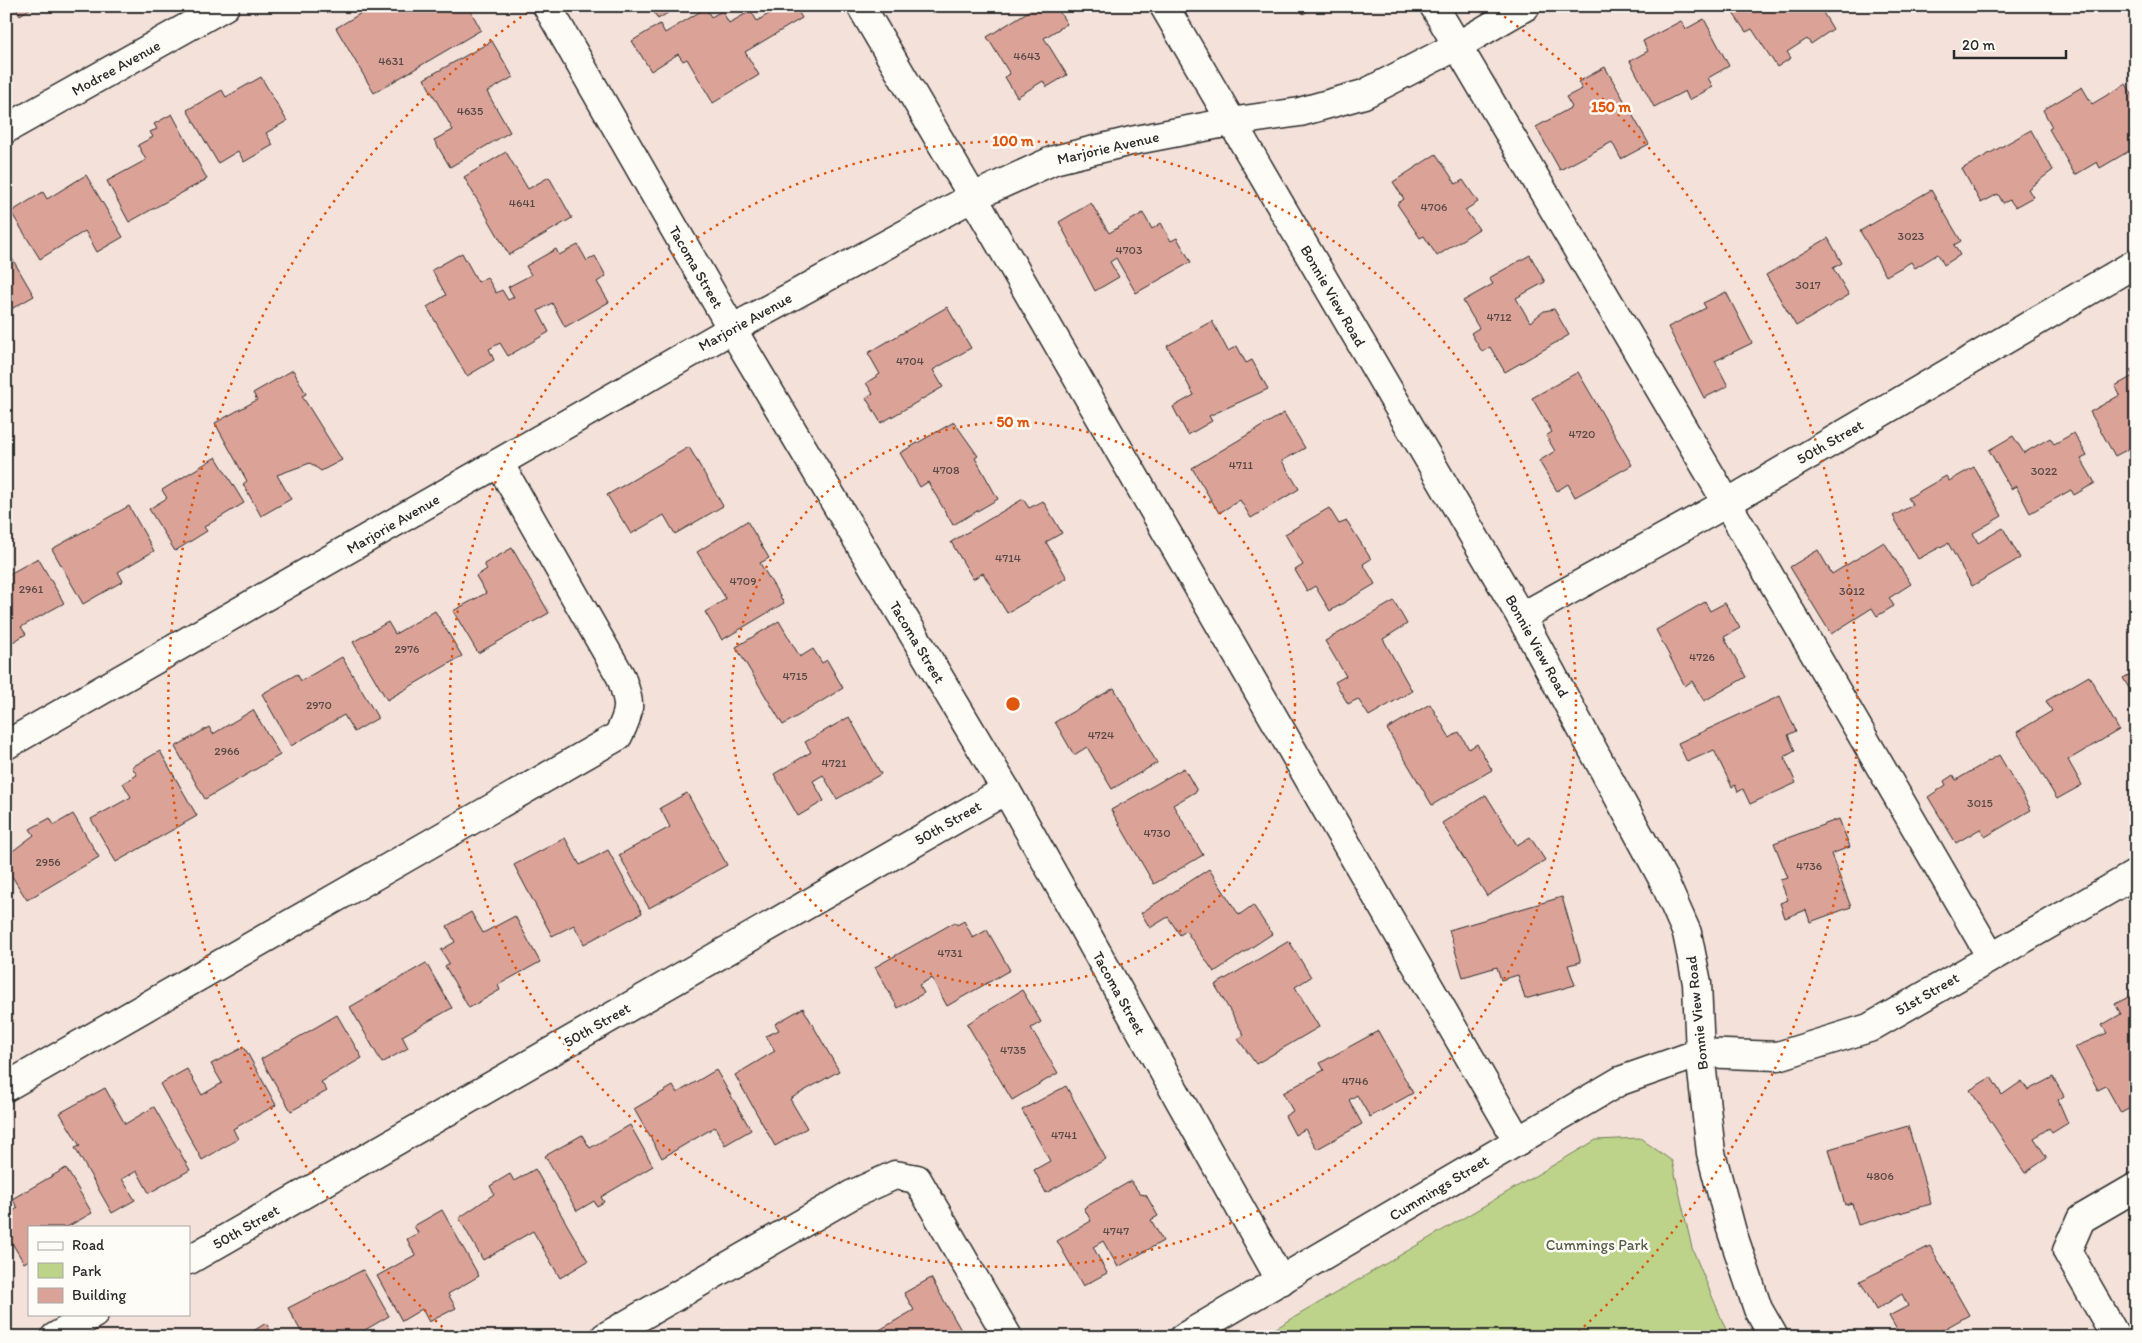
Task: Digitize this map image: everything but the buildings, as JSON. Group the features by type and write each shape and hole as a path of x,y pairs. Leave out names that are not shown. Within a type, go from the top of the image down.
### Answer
{"street":[{"name":"Modree Avenue","path":"6,129 226,6"},
{"name":"Tacoma Street","path":"547,6 732,329 1006,790 1281,1281"},
{"path":"861,6 1518,1141"},
{"name":"Bonnie View Road","path":"1164,6 1521,618 1664,881 1687,933 1697,983 1700,1053 1713,1162 1732,1232 1758,1309 1774,1337"},
{"path":"1434,6 1727,503 1991,957"},
{"name":"Marjorie Avenue","path":"6,745 732,329 973,197 1054,160 1131,141 1230,122 1300,112 1364,94 1457,46 1526,6"},
{"name":"50th Street","path":"1521,618 1727,503 2136,263"},
{"path":"6,1087 618,736 626,720 630,702 621,677 499,463"},
{"name":"50th Street","path":"190,1259 1006,790"},
{"name":"51st Street","path":"1700,1053 1778,1056 1869,1028 2136,874"},
{"name":"Cummings Street","path":"1184,1337 1620,1081 1700,1053"},
{"path":"605,1337 853,1194 895,1175 917,1179 1008,1337"},
{"path":"2116,1337 2067,1251 2080,1219 2136,1187"},
{"path":"54,1337 91,1316"}],"green space":[{"name":"Cummings Park","path":"1640,1138 1672,1161 1692,1248 1729,1337 1261,1337 1596,1140"}]}
